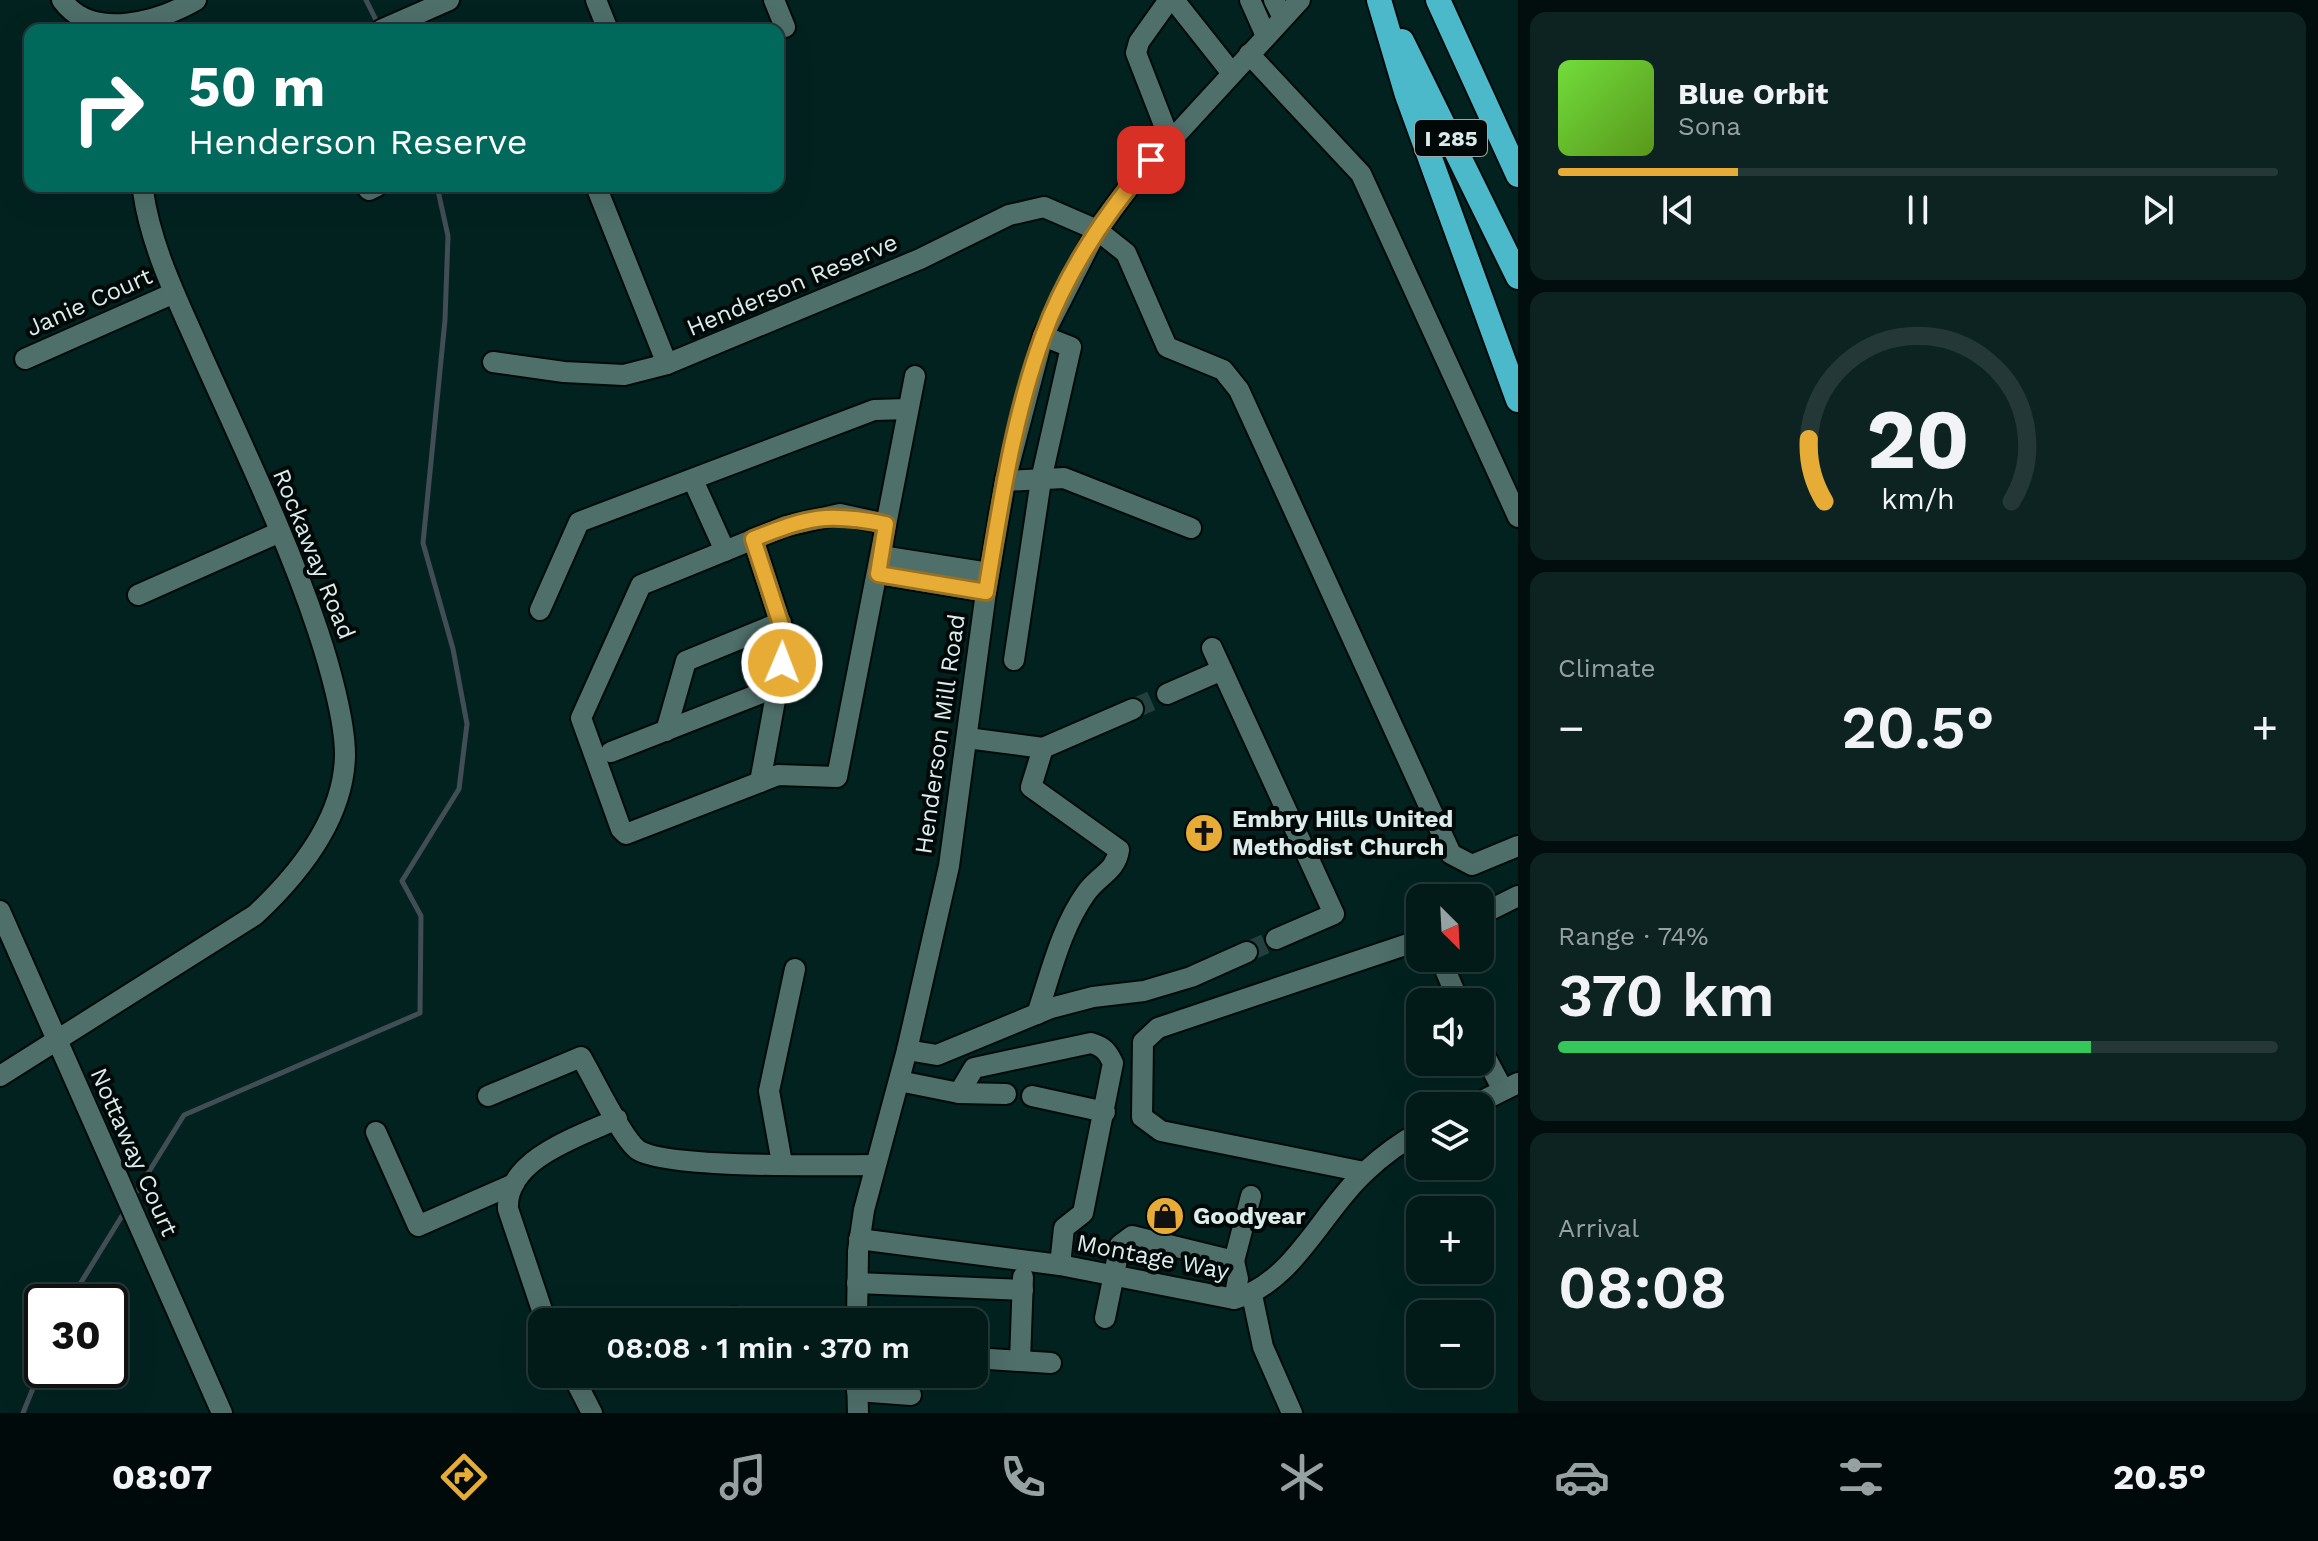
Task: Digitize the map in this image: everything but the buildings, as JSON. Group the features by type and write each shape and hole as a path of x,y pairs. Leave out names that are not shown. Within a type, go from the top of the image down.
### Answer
{"highway":[{"name":"I 285","path":"1380,0 1518,277"},
{"path":"1380,0 1407,95 1518,400"},
{"name":"I 285","path":"1438,0 1518,175"},
{"path":"1438,0 1518,140"}],"street":[{"path":"62,0 98,24"},
{"path":"130,24 196,0"},
{"path":"398,24 449,0"},
{"path":"596,0 606,24"},
{"path":"774,0 784,24"},
{"path":"1169,138 1136,53 1139,42 1172,0 1231,72"},
{"path":"1250,0 1266,36"},
{"name":"Henderson Mill Road","path":"857,1308 859,1239 949,866 987,583 1005,481 1043,336 1097,230 1169,138 1266,36 1278,9 1300,0"},
{"path":"1249,54 1361,174 1518,517"},
{"name":"Rockaway Road","path":"0,1076 255,915 289,883 332,814 345,755 330,667 302,581 174,293 147,223 143,192"},
{"path":"598,192 667,364"},
{"name":"Henderson Reserve","path":"493,362 564,372 624,375 667,364 894,271 1009,215 1044,207 1097,230 1126,253 1167,347 1223,370 1239,390 1451,854 1472,865 1518,846"},
{"name":"Janie Court","path":"25,359 174,293"},
{"path":"1014,660 1041,480 1071,347 1043,336"},
{"path":"886,524 840,514 786,526 641,585 581,718 621,829 626,834 778,775 837,777 915,376"},
{"path":"540,610 579,522 874,410 908,409"},
{"path":"1005,481 1064,478 1191,528"},
{"path":"693,480 725,551"},
{"path":"138,595 280,532"},
{"path":"753,539 786,640 760,782"},
{"path":"879,565 987,583"},
{"path":"666,731 686,661 781,622"},
{"path":"1212,648 1334,914 1276,939"},
{"path":"1167,694 1222,670"},
{"path":"611,752 777,687"},
{"path":"967,738 1043,748 1133,709"},
{"path":"1037,1014 1072,915 1089,889 1117,864 1119,850 1031,787 1043,748"},
{"path":"1494,908 1518,896"},
{"name":"Nottaway Court","path":"0,911 222,1413"},
{"path":"1364,1172 1161,1131 1142,1117 1143,1042 1158,1028 1406,945"},
{"path":"907,1050 937,1055 1037,1014 1093,997 1144,991 1191,977 1247,952"},
{"path":"782,1163 769,1091 795,969"},
{"path":"959,1093 974,1068 1091,1043 1105,1048 1113,1063 1105,1112 1083,1213 1064,1228 1060,1265"},
{"path":"488,1096 581,1057 639,1151 665,1158 875,1165"},
{"path":"1494,1067 1511,1086"},
{"path":"899,1081 959,1093 1006,1094"},
{"path":"1032,1096 1105,1112"},
{"path":"541,1308 508,1209 507,1196 529,1165 544,1154 617,1119"},
{"path":"376,1132 418,1226 514,1184"},
{"name":"Montage Way","path":"859,1239 1060,1265 1243,1297 1275,1277 1364,1172 1406,1142"},
{"path":"1251,1196 1234,1261 1243,1297 1292,1413"},
{"path":"1105,1318 1120,1245 1132,1236 1234,1261"},
{"path":"1020,1361 1024,1261"},
{"path":"857,1283 1023,1290"},
{"path":"988,1359 1051,1363"},
{"path":"579,1388 592,1413"},
{"path":"857,1388 858,1413"},
{"path":"882,1388 911,1395"}],"waterway":[{"path":"366,0 378,24"},
{"path":"132,1199 184,1115 420,1013 421,916 402,881 459,789 467,724 453,649 423,543 445,320 448,236 438,192"},
{"path":"80,1284 125,1211"},
{"path":"23,1413 33,1388"}],"tunnel":[{"path":"1133,709 1167,694"},
{"path":"1247,952 1276,939"}],"place":[{"name":"Embry Hills United Methodist Church","path":"1204,833"},
{"name":"Goodyear","path":"1165,1216"}],"route":[{"path":"782,663 786,640 753,539 786,526 840,514 886,524 878,574 986,592 1005,481 1043,336 1097,230 1151,160"}]}
